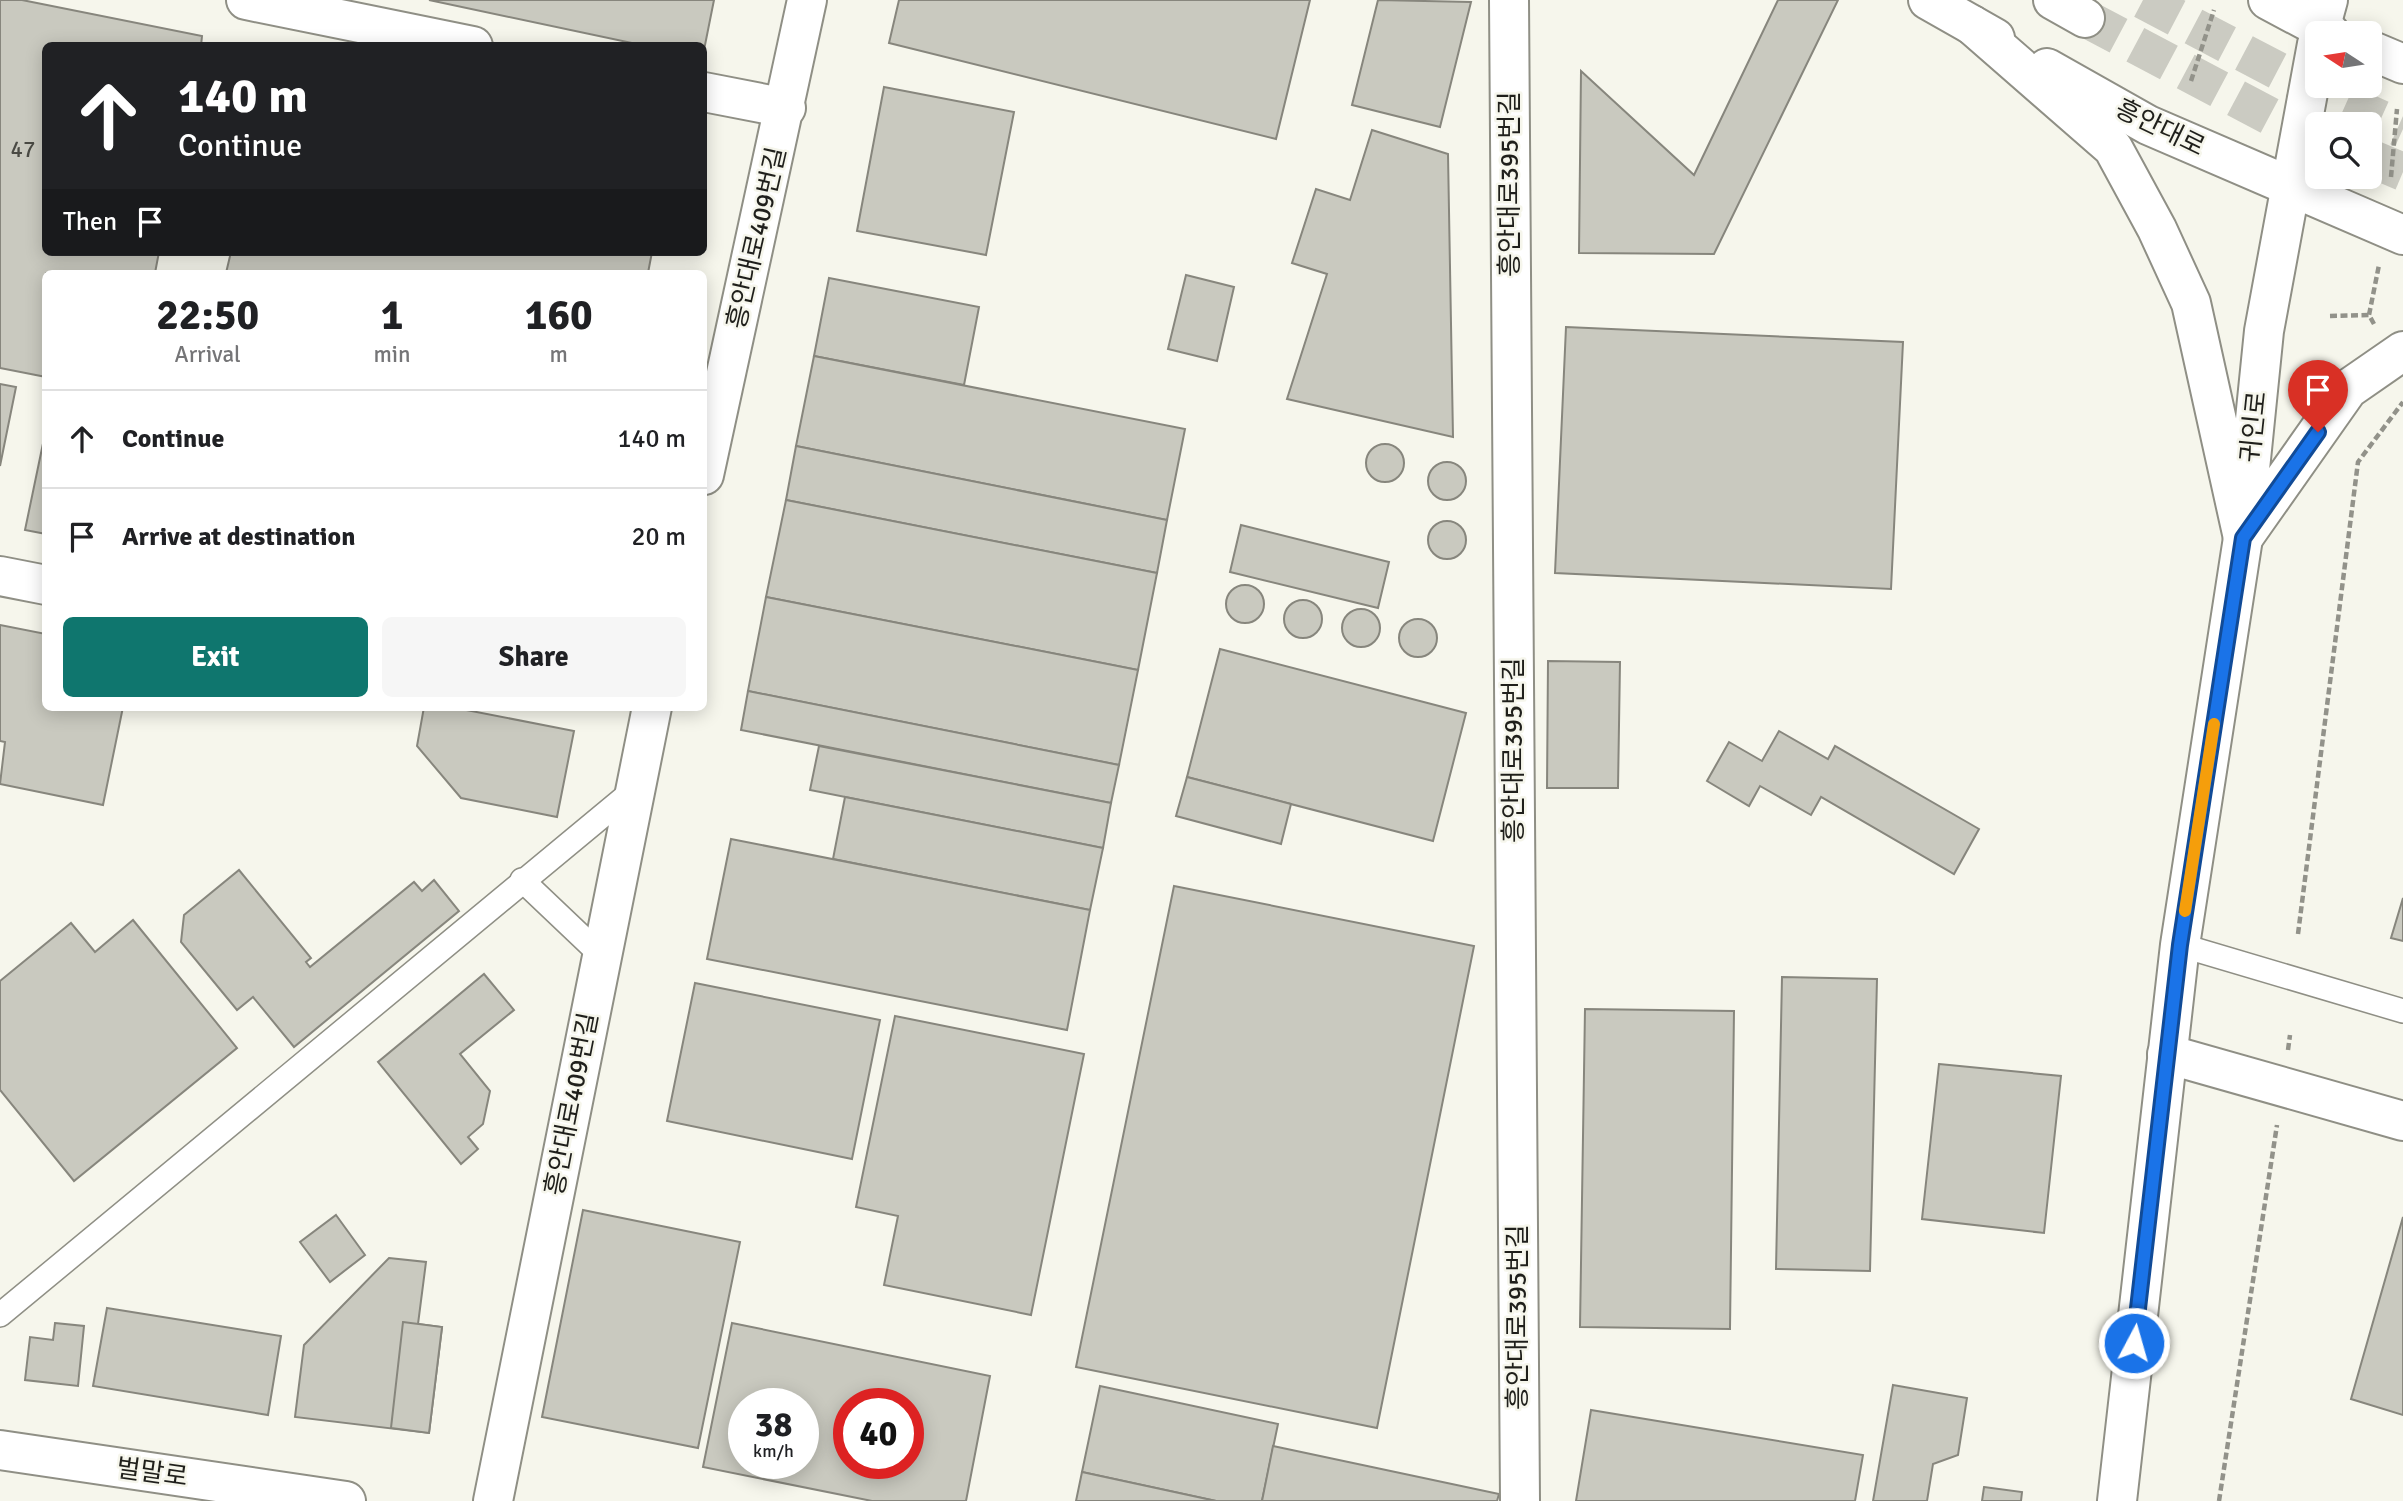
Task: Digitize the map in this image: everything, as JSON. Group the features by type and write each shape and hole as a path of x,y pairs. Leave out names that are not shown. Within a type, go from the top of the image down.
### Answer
{"street":[{"path":"246,0 453,42"},
{"name":"흥안대로409번길","path":"707,462 786,108 807,0"},
{"name":"흥안대로395번길","path":"1509,0 1520,1501"},
{"name":"흥안대로","path":"1928,0 2148,125 2290,186 2391,246"},
{"path":"2267,0 2309,21"},
{"path":"1972,25 2113,148 2136,190 2191,303 2243,538"},
{"path":"2382,55 2403,64"},
{"path":"707,93 786,108"},
{"name":"귀인로","path":"2117,1501 2180,945 2243,538 2264,331 2308,98"},
{"path":"2243,538 2348,389 2392,343"},
{"path":"0,576 42,584"},
{"name":"흥안대로409번길","path":"493,1501 651,711"},
{"path":"2167,1055 2403,1121"},
{"name":"벌말로","path":"0,1451 346,1501"}],"lane":[{"path":"0,1315 636,788"},
{"path":"522,880 602,956"},
{"path":"2180,945 2403,1011"}],"path":[{"path":"2191,81 2214,10"},
{"path":"2391,177 2397,109"},
{"path":"2369,315 2391,246"},
{"path":"2330,316 2369,315"},
{"path":"2369,315 2392,343"},
{"path":"2298,934 2358,462 2403,402"},
{"path":"2219,1501 2283,1087"}],"building":[{"path":"0,0 22,0 202,36 201,42 42,42 42,256 158,256 156,270 42,270 42,376 0,368"},
{"path":"429,0 714,0 706,42 627,42"},
{"path":"899,0 1310,0 1276,139 889,43"},
{"path":"1378,0 1471,2 1440,127 1352,105"},
{"path":"1778,0 1838,0 1714,254 1579,253 1581,71 1694,175"},
{"path":"884,87 1014,112 986,255 857,231"},
{"path":"1372,130 1448,154 1453,437 1287,399 1327,274 1292,263 1316,189 1350,200"},
{"path":"230,256 651,256 649,270 227,270"},
{"path":"1186,275 1234,287 1217,361 1168,349"},
{"path":"829,278 979,307 964,385 814,356"},
{"path":"1566,327 1903,342 1891,589 1555,573"},
{"path":"814,356 1185,429 1167,520 796,446"},
{"path":"0,384 16,387 0,466"},
{"path":"1385,444 1398,450 1404,463 1398,476 1385,482 1372,476 1366,463 1372,450"},
{"path":"796,446 1167,520 1157,573 786,500"},
{"path":"42,448 42,533 25,530"},
{"path":"1447,462 1460,468 1466,481 1460,494 1447,500 1434,494 1428,481 1434,468"},
{"path":"786,500 1157,573 1138,670 766,597"},
{"path":"1447,521 1460,527 1466,540 1460,553 1447,559 1434,553 1428,540 1434,527"},
{"path":"1241,525 1389,562 1378,608 1230,572"},
{"path":"1245,585 1258,591 1264,604 1258,617 1245,623 1232,617 1226,604 1232,591"},
{"path":"766,597 1138,670 1119,765 748,691"},
{"path":"1303,600 1316,606 1322,619 1316,632 1303,638 1290,632 1284,619 1290,606"},
{"path":"1361,609 1374,615 1380,628 1374,641 1361,647 1348,641 1342,628 1348,615"},
{"path":"1418,619 1431,625 1437,638 1431,651 1418,657 1405,651 1399,638 1405,625"},
{"path":"0,625 42,633 42,711 122,711 103,805 0,784 5,742 0,741"},
{"path":"1220,649 1466,713 1433,841 1187,777"},
{"path":"1548,661 1620,662 1618,788 1547,788"},
{"path":"748,691 1119,765 1111,803 741,730"},
{"path":"423,711 472,711 574,731 557,817 461,798 417,746"},
{"path":"1779,731 1828,759 1835,746 1979,829 1954,874 1821,797 1811,815 1760,786 1749,806 1707,781 1729,742 1762,761"},
{"path":"819,746 1111,803 1103,848 810,790"},
{"path":"1187,777 1291,804 1281,844 1176,816"},
{"path":"845,797 1103,848 1090,910 833,859"},
{"path":"731,839 1090,910 1067,1030 707,959"},
{"path":"239,870 311,958 306,962 310,967 414,882 422,891 434,880 459,911 294,1047 253,997 237,1010 181,942 184,915"},
{"path":"1174,886 1474,946 1377,1428 1076,1367"},
{"path":"2403,898 2403,941 2391,938"},
{"path":"133,920 237,1048 74,1181 0,1090 0,981 71,923 95,952"},
{"path":"484,974 514,1010 460,1054 490,1091 483,1124 468,1137 478,1149 461,1164 378,1062"},
{"path":"1782,977 1877,979 1870,1271 1776,1269"},
{"path":"695,983 880,1020 852,1159 667,1121"},
{"path":"1585,1009 1734,1011 1730,1329 1580,1327"},
{"path":"895,1016 1084,1054 1031,1315 884,1285 898,1216 856,1207"},
{"path":"1939,1064 2061,1076 2044,1233 1922,1219"},
{"path":"583,1210 740,1242 698,1448 542,1417"},
{"path":"336,1215 365,1255 330,1282 300,1242"},
{"path":"2403,1217 2403,1415 2351,1399"},
{"path":"389,1258 426,1262 418,1324 442,1327 429,1433 295,1417 304,1345"},
{"path":"107,1308 281,1336 268,1415 93,1386"},
{"path":"403,1322 442,1327 429,1433 391,1428"},
{"path":"55,1323 84,1326 78,1386 25,1380 30,1337 53,1340"},
{"path":"732,1323 990,1376 966,1501 872,1501 763,1479 819,1479 819,1388 728,1388 728,1472 703,1467"},
{"path":"1893,1385 1967,1398 1958,1455 1933,1464 1927,1501 1873,1501"},
{"path":"1100,1386 1278,1424 1262,1501 1216,1501 1082,1472"},
{"path":"1591,1410 1863,1455 1855,1501 1576,1501"},
{"path":"1273,1446 1499,1494 1497,1501 1262,1501"},
{"path":"1082,1472 1216,1501 1076,1501"},
{"path":"1984,1487 2022,1492 2021,1501 1982,1501"}],"tunnel":[{"path":"2143,0 2305,85 2403,129"},
{"path":"2085,18 2279,121 2305,132"},
{"path":"2382,163 2403,172"}],"slow traffic":[{"path":"2185,911 2214,724"}],"route":[{"path":"2134,1343 2180,945 2243,538 2318,432"}]}
